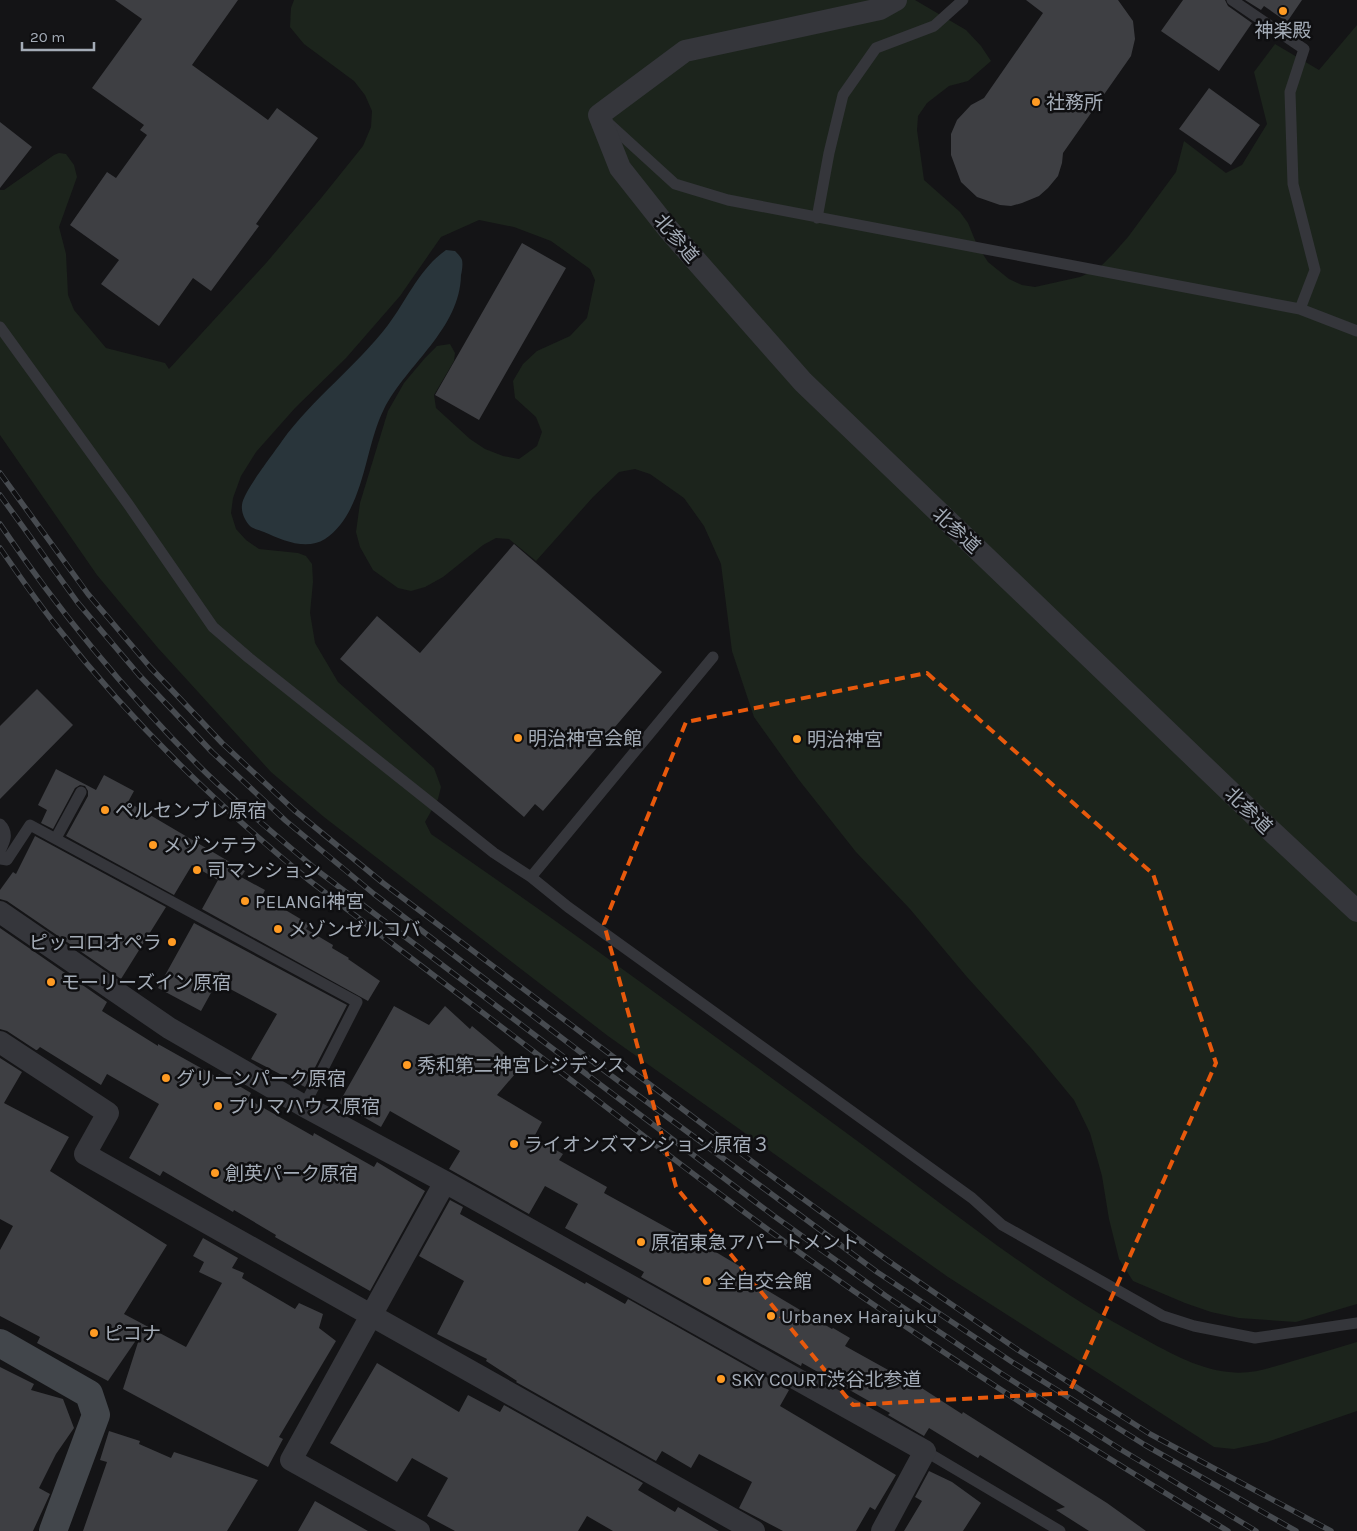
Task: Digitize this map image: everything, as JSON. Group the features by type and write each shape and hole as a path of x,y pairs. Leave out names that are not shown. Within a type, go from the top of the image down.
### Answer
{"street":[{"path":"599,114 685,51 880,9 896,0"},
{"name":"北参道","path":"599,114 620,168 675,237 803,382 1259,819 1357,910"},
{"path":"0,912 169,1028 304,1106 445,1182 926,1452 882,1531"},
{"path":"0,1042 108,1113 85,1154 754,1531"},
{"path":"419,1531 291,1460 445,1182"},
{"path":"0,1343 89,1394 96,1415 53,1531"}],"lane":[{"path":"817,218 829,153 843,95 876,48 934,26 963,0"},
{"path":"1232,0 1304,49 1290,92 1293,184 1315,270 1300,309"},
{"path":"599,114 675,184 728,200 817,218 1010,252 1300,309 1357,330"},
{"path":"0,327 128,504 213,627 249,658 486,846 531,877 576,913 972,1198 1002,1225 1163,1316 1194,1326 1255,1338 1357,1323"},
{"path":"531,877 714,657"},
{"path":"56,838 81,792"},
{"path":"0,824 4,828 6,837 0,851"},
{"path":"0,859 7,860 30,825 357,1002 304,1106"},
{"path":"926,1452 1060,1531"}],"highlighted area":[{"path":"927,673 1153,874 1216,1063 1069,1393 853,1405 676,1187 604,924 686,722"}],"shaded area":[{"name":"明治神宮","path":"294,0 915,0 966,30 981,46 991,61 968,81 949,86 927,103 918,116 917,130 924,180 960,212 968,223 977,245 988,262 1009,279 1022,285 1035,287 1080,277 1098,269 1128,237 1176,172 1184,141 1226,173 1242,165 1267,124 1254,72 1275,44 1319,70 1357,25 1357,1304 1296,1322 1239,1318 1211,1312 1185,1303 1133,1281 1119,1259 1109,1219 1102,1176 1090,1133 1074,1100 910,909 856,852 799,780 754,717 732,651 721,564 704,526 684,498 650,474 635,469 619,472 593,497 536,561 509,539 496,538 483,545 443,577 425,587 411,591 398,588 373,570 360,547 356,532 360,503 388,411 404,383 437,346 450,344 455,353 454,361 434,395 436,408 470,439 485,449 503,456 519,459 537,446 542,432 536,417 515,398 513,381 523,364 537,351 570,336 587,318 595,280 590,269 551,241 514,227 479,220 441,237 400,296 346,358 295,408 256,452 241,476 233,498 231,513 236,529 246,540 259,549 298,553 306,556 312,564 313,582 310,613 315,643 338,682 434,768 441,787 438,799 425,822 431,834 645,986 1028,1268 1137,1335 1193,1363 1217,1370 1237,1373 1269,1368 1357,1342 1357,1411 1267,1442 1234,1449 1214,1447 948,1277 608,1036 324,817 271,772 158,648 97,575 0,435 0,190 4,190 54,155 59,153 66,154 74,165 77,177 59,227 66,254 68,295 74,310 106,348 165,363 169,369 267,262 322,197 363,146 371,127 372,111 365,95 354,81 304,44 290,27 291,8"},
{"path":"446,250 455,251 462,262 458,294 452,312 431,345 384,409 377,425 356,496 348,513 338,527 325,539 310,544 286,541 251,527 244,516 242,505 259,473 294,425 376,340 428,266"}],"building":[{"path":"115,0 238,0 192,65 268,120 277,108 318,138 256,224 259,226 211,291 193,278 159,326 101,284 119,260 70,225 107,172 116,178 147,135 140,130 144,125 92,88 142,19"},
{"name":"社務所","path":"1026,0 1118,0 1133,21 1135,39 1131,56 1063,153 1058,176 1039,196 1011,206 1000,205 977,197 961,182 951,155 951,134 957,120 971,105 984,98 1043,13"},
{"path":"1183,0 1225,0 1228,6 1252,23 1219,71 1161,31"},
{"name":"神楽殿","path":"1245,0 1302,0 1287,22 1264,6 1261,10"},
{"path":"1209,88 1260,125 1231,165 1179,129"},
{"path":"0,122 32,147 0,188"},
{"path":"522,243 566,268 479,420 435,395"},
{"name":"明治神宮会館","path":"514,544 662,672 543,811 535,804 524,817 340,659 377,616 420,653"},
{"path":"37,689 73,725 0,799 0,726"},
{"path":"56,769 96,790 104,775 134,791 128,802 245,871 241,877 265,890 262,896 309,924 306,929 333,945 332,948 380,981 368,1001 202,909 218,880 192,865 174,895 66,836 88,796 85,786 80,785 75,788 53,829 41,823 47,810 38,805"},
{"path":"35,836 166,907 121,979 7,901 0,899 0,890 13,872 16,874"},
{"path":"194,923 347,1005 305,1087 251,1059 277,1014 217,982 201,1011 158,988"},
{"path":"0,928 107,1002 102,1011 158,1046 158,1044 217,1077 219,1074 251,1093 248,1099 313,1136 314,1133 374,1167 377,1162 425,1191 370,1291 275,1237 276,1235 234,1210 233,1212 163,1171 160,1176 129,1158 159,1104 107,1074 101,1085 40,1047 36,1050 7,1031 0,1029"},
{"path":"394,1006 429,1025 445,1006 470,1029 472,1026 521,1067 497,1095 542,1122 534,1137 563,1154 559,1160 607,1187 604,1193 702,1247 704,1245 741,1267 738,1273 850,1338 845,1346 899,1376 900,1374 962,1414 963,1412 1107,1503 1146,1531 1089,1531 1056,1510 1065,1507 980,1455 978,1458 929,1428 924,1436 888,1415 890,1413 802,1363 801,1366 641,1277 644,1272 565,1228 578,1204 545,1186 529,1214 449,1169 460,1151 390,1111 381,1127 339,1103"},
{"path":"0,1058 22,1072 4,1103 69,1137 50,1171 167,1245 124,1314 186,1347 222,1283 199,1272 204,1262 193,1256 203,1238 238,1258 232,1268 244,1273 242,1278 295,1309 299,1303 323,1314 319,1328 336,1341 279,1437 283,1439 268,1467 123,1389 141,1333 108,1381 37,1343 40,1337 0,1316 0,1250 13,1226 0,1219"},
{"path":"450,1200 463,1207 460,1214 585,1284 586,1282 625,1304 628,1299 789,1390 780,1406 896,1475 875,1510 870,1507 856,1531 783,1531 739,1508 752,1482 699,1454 691,1468 662,1451 656,1461 516,1382 486,1361 487,1359 437,1334 464,1281 419,1256"},
{"path":"377,1363 459,1412 468,1395 500,1412 504,1405 643,1483 638,1490 675,1512 678,1507 719,1531 613,1531 587,1516 578,1531 455,1531 427,1516 448,1478 412,1458 397,1482 330,1443"},
{"path":"0,1367 34,1384 31,1390 63,1399 74,1428 56,1454 39,1488 50,1494 33,1531 0,1531"},
{"path":"109,1431 140,1441 139,1444 171,1458 174,1452 258,1480 227,1531 83,1531 107,1462 100,1460"},
{"path":"929,1471 952,1482 981,1503 963,1531 904,1531 922,1501 915,1497"},
{"path":"315,1501 368,1531 298,1531"}],"railway":[{"path":"0,473 88,594 150,667 222,743 294,810 383,883 754,1163 887,1260 1018,1350 1150,1434 1331,1531"},
{"path":"0,495 78,603 139,675 212,752 286,821 374,894 605,1071 877,1272 1012,1362 1145,1445 1296,1531"},
{"path":"0,524 69,619 144,708 212,779 318,871 774,1216 886,1296 1002,1374 1120,1449 1256,1531"},
{"path":"0,548 58,628 115,697 209,793 310,881 685,1168 840,1282 1009,1395 1228,1531"}],"place":[{"name":"神楽殿","path":"1283,11"},
{"name":"社務所","path":"1036,102"},
{"name":"明治神宮会館","path":"518,738"},
{"name":"明治神宮","path":"797,739"},
{"name":"ペルセンプレ原宿","path":"105,810"},
{"name":"メゾンテラ","path":"153,845"},
{"name":"司マンション","path":"197,870"},
{"name":"PELANGI神宮","path":"245,901"},
{"name":"メゾンゼルコバ","path":"278,929"},
{"name":"ピッコロオペラ","path":"172,942"},
{"name":"モーリーズイン原宿","path":"51,982"},
{"name":"秀和第二神宮レジデンス","path":"407,1065"},
{"name":"グリーンパーク原宿","path":"166,1078"},
{"name":"プリマハウス原宿","path":"218,1106"},
{"name":"ライオンズマンション原宿３","path":"514,1144"},
{"name":"創英パーク原宿","path":"215,1173"},
{"name":"原宿東急アパートメント","path":"641,1242"},
{"name":"全自交会館","path":"707,1281"},
{"name":"Urbanex Harajuku","path":"771,1316"},
{"name":"ピコナ","path":"94,1333"},
{"name":"SKY COURT渋谷北参道","path":"721,1379"}]}
